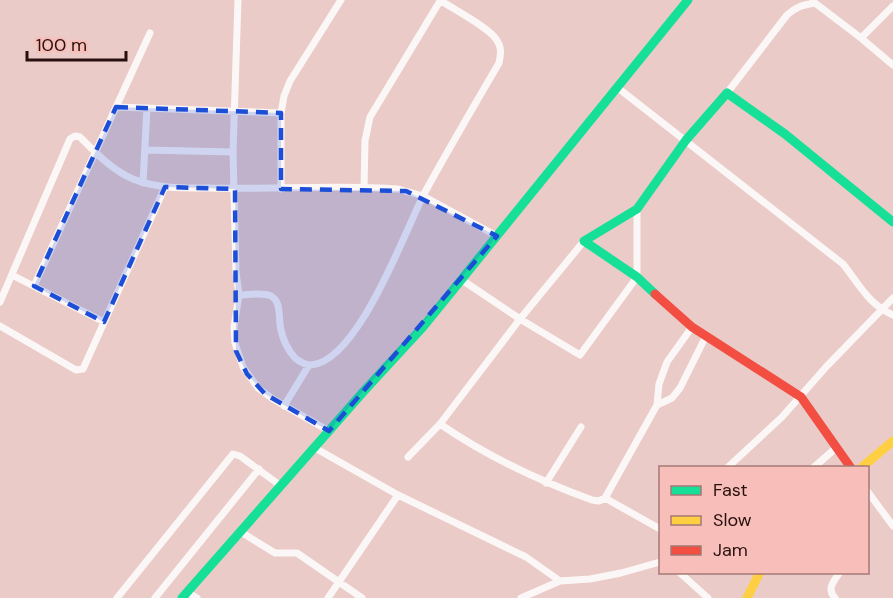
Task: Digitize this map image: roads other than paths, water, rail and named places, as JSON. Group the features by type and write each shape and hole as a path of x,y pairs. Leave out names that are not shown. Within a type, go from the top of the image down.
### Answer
{"street":[{"path":"238,0 234,152 236,272 239,295 234,335 239,359 258,388 284,406 329,431"},
{"path":"281,189 281,113 284,96 290,81 341,0"},
{"path":"239,295 264,294 275,299 287,347 299,361 309,365 332,357 374,301 423,196 499,63 501,55 500,47 492,34 440,0 370,117 365,141 364,189"},
{"path":"197,598 185,595 462,280 688,0"},
{"path":"408,457 440,424 520,319 584,241 637,209 686,140 727,93 796,6 815,3 893,65"},
{"path":"861,38 893,6"},
{"path":"34,286 150,33"},
{"path":"618,88 843,264 857,286 881,310 893,315"},
{"path":"727,93 785,134 893,222"},
{"path":"116,107 281,113"},
{"path":"143,183 147,108"},
{"path":"0,302 70,139 75,136 80,137 116,170 143,183 165,187 235,189 398,189 423,196 498,236"},
{"path":"145,150 234,152"},
{"path":"0,326 78,371 84,368 165,187"},
{"path":"462,280 520,319 580,355 637,277 637,209"},
{"path":"584,241 637,277 693,327 801,397 850,466"},
{"path":"12,275 104,322"},
{"path":"729,466 801,397 832,360 893,298"},
{"path":"440,424 489,456 546,483 600,501 605,498 657,405 657,393 667,362 693,327"},
{"path":"657,405 672,398 680,388 706,336"},
{"path":"284,406 309,365"},
{"path":"546,483 582,427"},
{"path":"863,466 893,441"},
{"path":"815,466 837,447"},
{"path":"315,448 398,495 526,557 560,581"},
{"path":"117,598 233,454 238,454 281,486"},
{"path":"155,598 259,469"},
{"path":"328,598 398,495"},
{"path":"869,495 893,526"},
{"path":"605,498 659,529"},
{"path":"241,532 275,553 297,553 362,598"},
{"path":"521,598 560,581 590,579 659,562"},
{"path":"680,574 708,598"},
{"path":"747,598 759,574"},
{"path":"835,598 830,592 839,574"}]}
